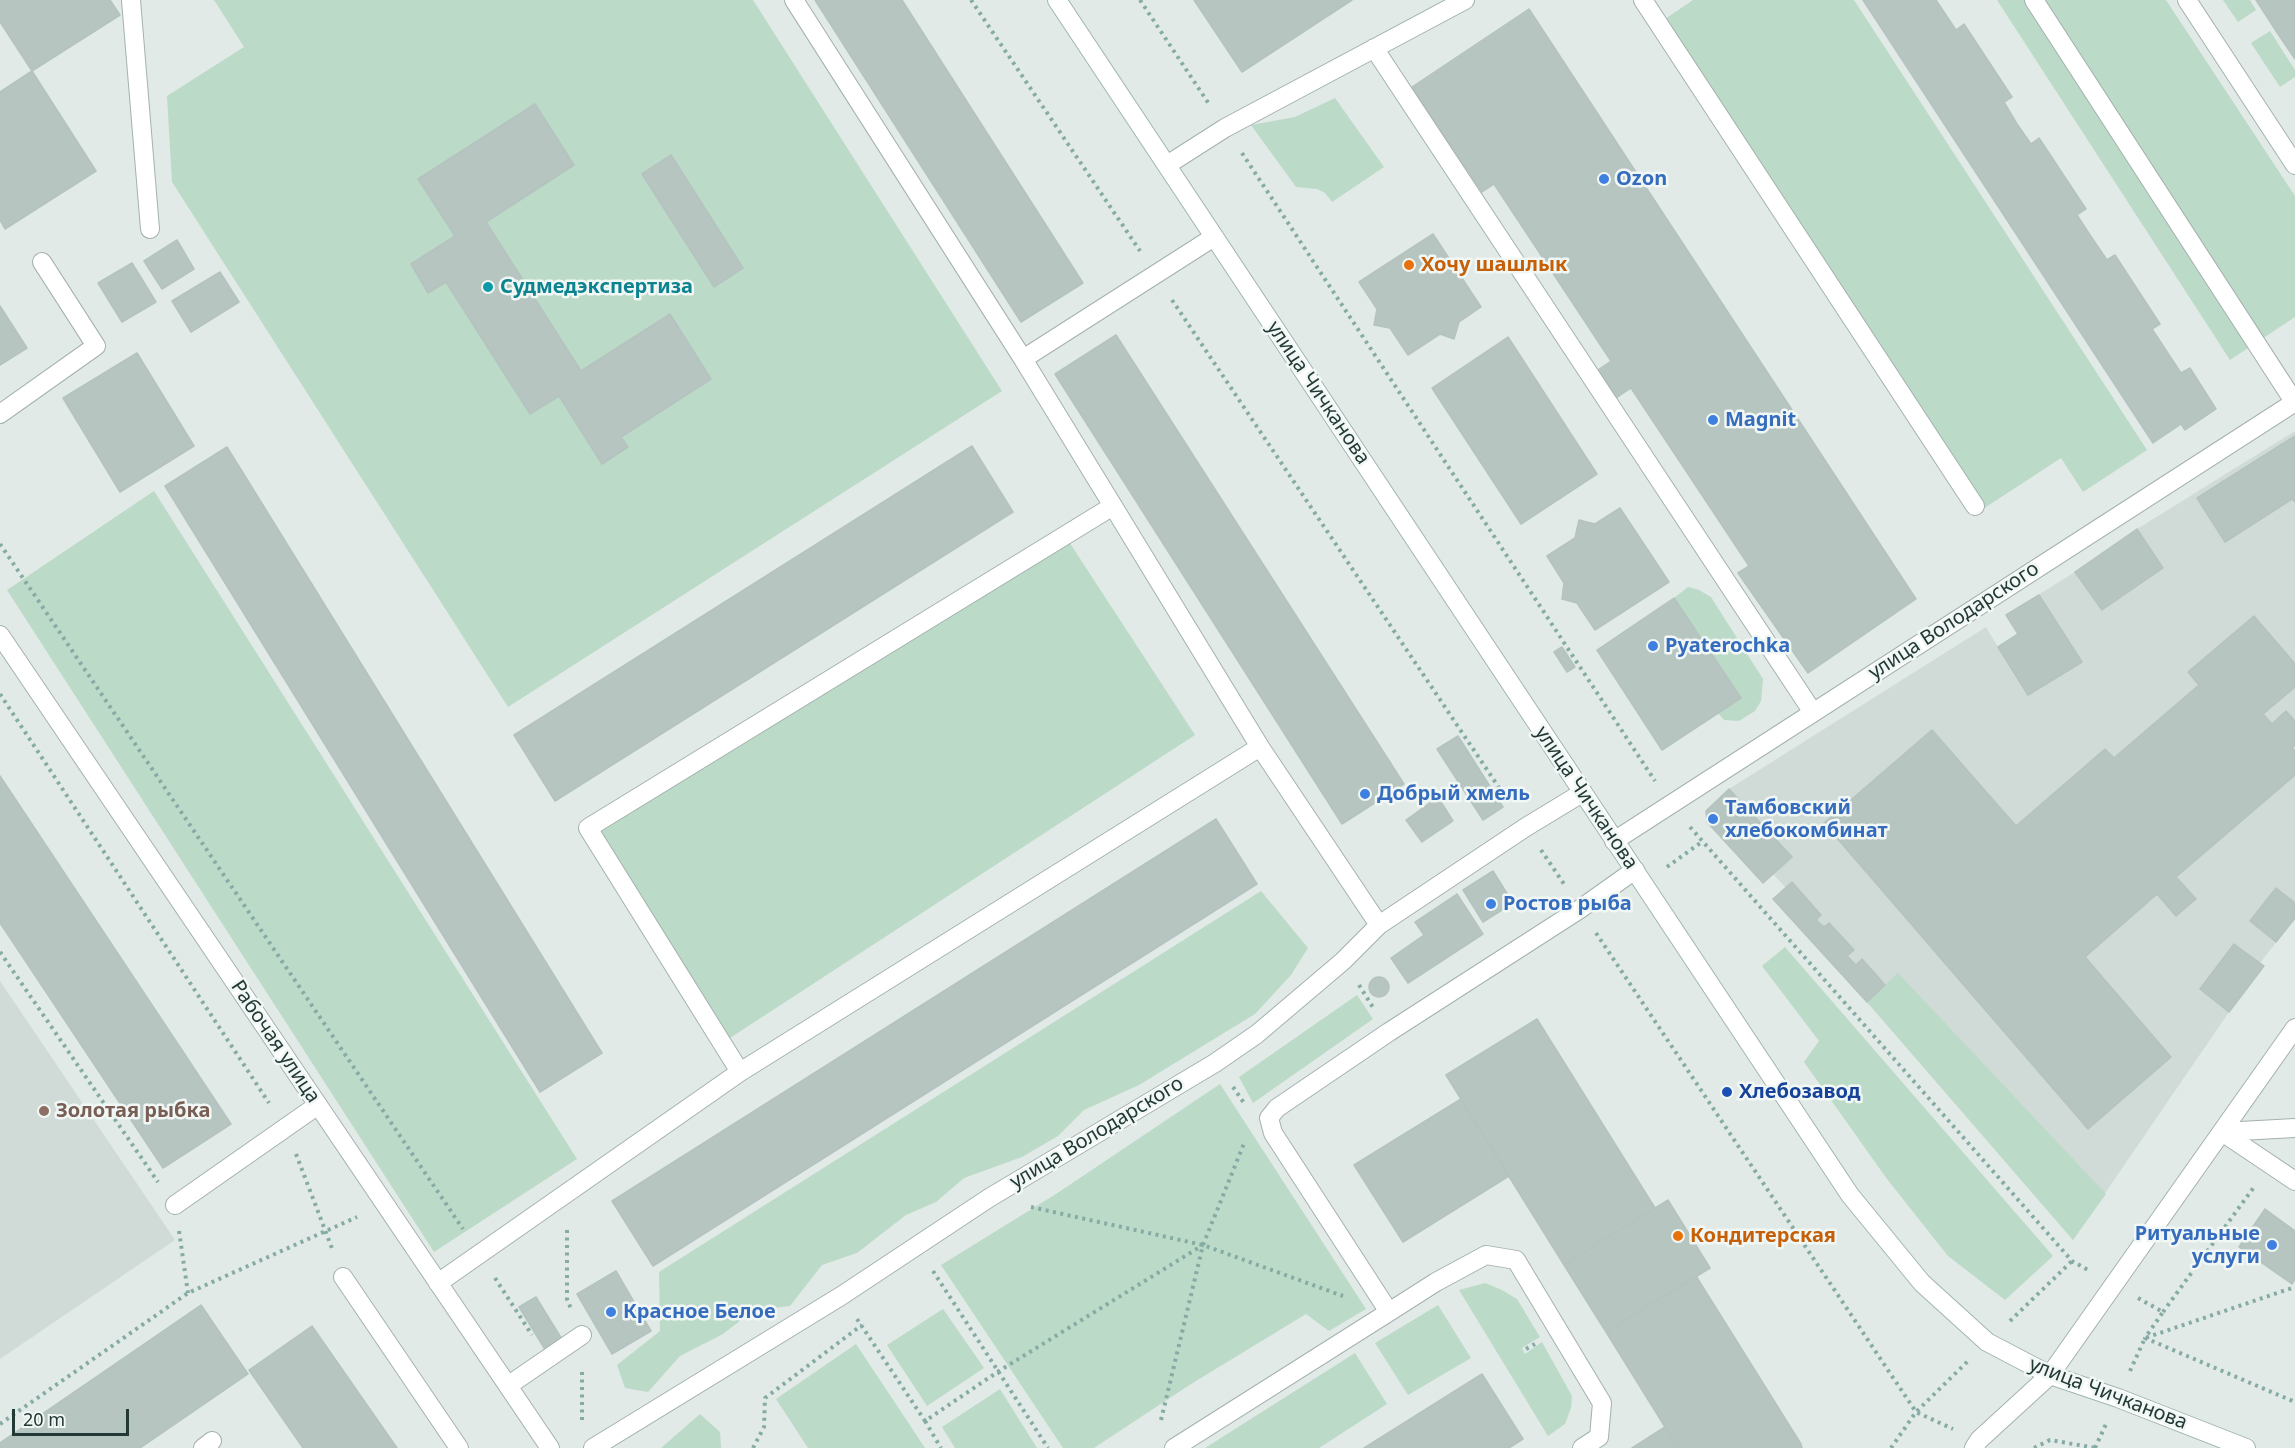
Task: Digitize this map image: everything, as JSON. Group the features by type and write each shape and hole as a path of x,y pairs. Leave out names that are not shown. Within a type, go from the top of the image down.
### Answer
{"street":[{"path":"131,0 150,229"},
{"path":"794,0 1023,359 1260,747 1379,925"},
{"name":"улица Чичканова","path":"1056,0 1850,1195 1922,1283 1987,1342 2050,1375 2118,1398 2246,1448"},
{"path":"1167,165 1225,128 1465,0"},
{"path":"1643,0 1975,506"},
{"path":"2034,0 2295,403"},
{"path":"2187,0 2295,165"},
{"path":"1374,48 1812,711"},
{"path":"1023,359 1214,237"},
{"path":"0,414 96,346 42,262"},
{"name":"улица Володарского","path":"1614,841 1812,711 2295,403"},
{"path":"740,1072 588,828 1113,506"},
{"name":"Рабочая улица","path":"0,635 438,1283 509,1384 550,1448"},
{"path":"438,1283 740,1072 1260,747"},
{"name":"улица Володарского","path":"593,1448 841,1296 989,1198 1215,1063 1257,1034 1343,961 1379,925 1526,827 1582,793"},
{"path":"1389,1312 1273,1133 1269,1118 1277,1108 1389,1032 1580,909 1635,870"},
{"path":"1977,1444 2050,1375 2295,1028"},
{"path":"175,1205 318,1106"},
{"path":"2222,1132 2295,1128"},
{"path":"2222,1132 2295,1181"},
{"path":"1174,1448 1436,1282 1486,1255 1516,1260 1602,1402 1599,1437 1582,1448"},
{"path":"343,1277 459,1448"},
{"path":"509,1384 582,1335"}],"path":[{"path":"971,0 1916,1412 1977,1444"},
{"path":"1140,0 1671,805 2072,1261 2163,1312"},
{"path":"0,544 480,1254 547,1359"},
{"path":"0,694 286,1128 343,1277"},
{"path":"0,952 175,1205 188,1293"},
{"path":"1343,961 1389,1032"},
{"path":"1215,1063 1251,1112 1269,1118"},
{"path":"1160,1425 1203,1245 1242,1147"},
{"path":"2145,1338 2271,1164"},
{"path":"568,1192 567,1299 582,1335 582,1425"},
{"path":"989,1198 1203,1245 1389,1312"},
{"path":"0,1424 188,1293 325,1230 386,1205"},
{"path":"925,1421 999,1371 1203,1245"},
{"path":"915,1246 1048,1448"},
{"path":"2145,1338 2295,1287"},
{"path":"753,1448 764,1427 765,1398 861,1325"},
{"path":"867,1335 941,1448"},
{"path":"2145,1338 2295,1402"},
{"path":"2034,1448 2050,1440 2096,1448"}],"shaded area":[{"path":"2295,431 2295,918 2260,963 2264,966 2229,1012 2073,1240 1867,1002 1885,985 1862,960 1856,965 1847,956 1853,950 1829,923 1824,927 1816,920 1821,915 1792,882 1786,888 1773,874 1792,857 1729,789 1986,627 1998,647 2018,635 2006,615 2075,572 2137,529"},
{"name":"Золотая рыбка","path":"0,981 175,1240 0,1359"}],"green space":[{"path":"214,0 753,0 1002,391 508,707 172,182 167,96 244,47"},
{"path":"1693,0 1854,0 2147,450 2083,492 2061,458 1983,509 1665,19"},
{"path":"1997,0 2166,0 2295,196 2295,317 2230,360"},
{"path":"2223,0 2250,0 2256,10 2238,22"},
{"path":"2270,31 2295,70 2295,77 2280,87 2251,43"},
{"path":"1335,98 1384,167 1332,202 1325,193 1317,189 1296,187 1251,125 1295,117"},
{"path":"154,491 577,1159 434,1252 7,590"},
{"path":"1060,528 1195,735 730,1038 595,831"},
{"path":"1688,587 1711,597 1763,679 1761,701 1755,711 1739,721 1724,720 1718,713 1740,697 1674,598"},
{"path":"1261,891 1308,948 1291,975 1255,1014 1139,1085 1084,1110 1058,1136 1022,1157 964,1178 936,1202 906,1215 857,1253 822,1265 790,1306 754,1310 723,1334 680,1356 648,1392 625,1388 617,1365 660,1331 659,1272"},
{"path":"1785,947 2053,1256 2005,1300 1948,1256 1887,1179 1804,1062 1819,1041 1762,966"},
{"path":"1898,973 2106,1194 2073,1240 1867,1002"},
{"path":"1357,995 1373,1019 1253,1103 1239,1077"},
{"path":"1220,1084 1366,1309 1329,1331 1306,1314 1191,1384 1094,1448 1063,1448 941,1265 1056,1194"},
{"path":"1485,1283 1517,1299 1540,1337 1522,1348 1525,1354 1542,1342 1572,1396 1571,1408 1565,1424 1548,1436 1459,1290"},
{"path":"1438,1305 1471,1358 1408,1395 1375,1343"},
{"path":"943,1309 984,1368 927,1406 887,1345"},
{"path":"856,1344 925,1448 808,1448 776,1399"},
{"path":"1355,1353 1387,1404 1319,1448 1205,1448"},
{"path":"1000,1389 1037,1448 955,1448 942,1427"},
{"path":"700,1414 720,1432 721,1448 661,1448"}],"building":[{"path":"0,0 110,0 120,15 32,71 0,22"},
{"path":"815,0 902,0 1083,283 1021,322"},
{"path":"1194,0 1352,0 1242,72"},
{"path":"1863,0 1936,0 1956,30 1964,24 2012,97 2004,102 2017,124 2031,144 2039,138 2086,209 2077,215 2092,238 2107,260 2115,255 2160,324 2152,329 2181,373 2190,368 2216,409 2185,430 2181,424 2153,443"},
{"path":"2256,0 2295,0 2295,59 2278,34"},
{"path":"1529,9 1916,599 1808,673 1738,573 1749,566 1631,388 1616,398 1598,370 1611,361 1494,184 1482,192 1412,87"},
{"path":"32,71 96,171 5,229 0,220 0,92"},
{"name":"Судмедэкспертиза","path":"535,104 574,165 486,222 581,371 670,314 711,379 621,437 628,447 602,464 559,396 530,414 446,282 428,293 411,264 455,236 418,179"},
{"path":"671,155 743,268 714,287 642,174"},
{"path":"1433,234 1481,307 1459,322 1454,339 1440,334 1408,355 1390,328 1374,325 1377,309 1359,282"},
{"path":"177,240 194,269 162,289 144,261"},
{"path":"132,263 156,302 122,322 98,283"},
{"path":"220,272 239,302 191,332 172,301"},
{"path":"0,306 27,348 0,365"},
{"path":"1116,335 1404,784 1342,824 1055,374"},
{"path":"1508,337 1597,474 1521,524 1432,388"},
{"path":"137,353 194,446 120,492 63,398"},
{"path":"2295,436 2295,502 2292,499 2225,542 2197,498"},
{"path":"972,446 1013,512 555,801 514,735"},
{"path":"227,447 602,1053 540,1092 165,486"},
{"path":"1620,508 1669,582 1595,630 1577,603 1562,599 1564,583 1547,556 1575,538 1579,520 1595,524"},
{"path":"2137,529 2163,568 2102,610 2075,572"},
{"path":"2039,595 2082,662 2028,695 1998,647 2018,634 2006,615"},
{"path":"1674,598 1741,698 1662,750 1597,650"},
{"path":"2254,616 2295,664 2295,687 2263,714 2272,724 2286,711 2295,721 2295,745 2292,748 2295,751 2295,775 2176,877 2196,899 2176,916 2157,894 2085,957 2171,1057 2088,1129 1824,823 1932,730 2016,826 2105,749 2114,758 2199,685 2188,672"},
{"path":"1562,647 1575,667 1567,672 1554,652"},
{"path":"1458,736 1503,807 1483,820 1437,749"},
{"path":"0,776 231,1124 163,1168 0,923"},
{"path":"1729,789 1792,857 1763,883 1707,822 1706,811"},
{"path":"1438,797 1453,821 1422,842 1406,820"},
{"path":"1216,819 1257,884 653,1266 612,1201"},
{"path":"1493,871 1513,903 1483,922 1463,890"},
{"path":"1792,882 1821,915 1816,920 1824,927 1829,923 1854,950 1847,956 1856,965 1862,959 1885,985 1867,1002 1773,899"},
{"path":"2276,888 2295,903 2295,918 2276,942 2250,921"},
{"path":"1457,894 1483,934 1408,983 1391,958 1424,935 1415,922"},
{"path":"2234,944 2264,966 2229,1012 2200,989"},
{"path":"1379,977 1386,980 1389,987 1386,994 1379,997 1372,994 1369,987 1372,980"},
{"path":"1537,1019 1655,1208 1564,1265 1446,1075"},
{"path":"1461,1099 1509,1176 1403,1242 1354,1165"},
{"path":"1668,1200 1710,1268 1606,1332 1564,1265"},
{"path":"2265,1209 2295,1231 2295,1279 2292,1284 2239,1247"},
{"path":"616,1271 651,1331 612,1354 577,1294"},
{"path":"1696,1276 1802,1448 1678,1448 1606,1332"},
{"path":"536,1297 563,1341 546,1351 519,1307"},
{"path":"201,1305 248,1374 140,1448 0,1448 0,1443"},
{"path":"312,1326 397,1448 303,1448 249,1370"},
{"path":"1482,1374 1523,1439 1509,1448 1364,1448"},
{"path":"1665,1427 1678,1448 1632,1448"}],"place":[{"name":"Ozon","path":"1604,179"},
{"name":"Хочу шашлык","path":"1409,265"},
{"name":"Судмедэкспертиза","path":"488,287"},
{"name":"Magnit","path":"1713,420"},
{"name":"Pyaterochka","path":"1653,646"},
{"name":"Добрый хмель","path":"1365,794"},
{"name":"Тамбовский хлебокомбинат","path":"1713,819"},
{"name":"Ростов рыба","path":"1491,904"},
{"name":"Хлебозавод","path":"1727,1092"},
{"name":"Золотая рыбка","path":"44,1111"},
{"name":"Кондитерская","path":"1678,1236"},
{"name":"Ритуальные услуги","path":"2272,1245"},
{"name":"Красное Белое","path":"611,1312"}]}
